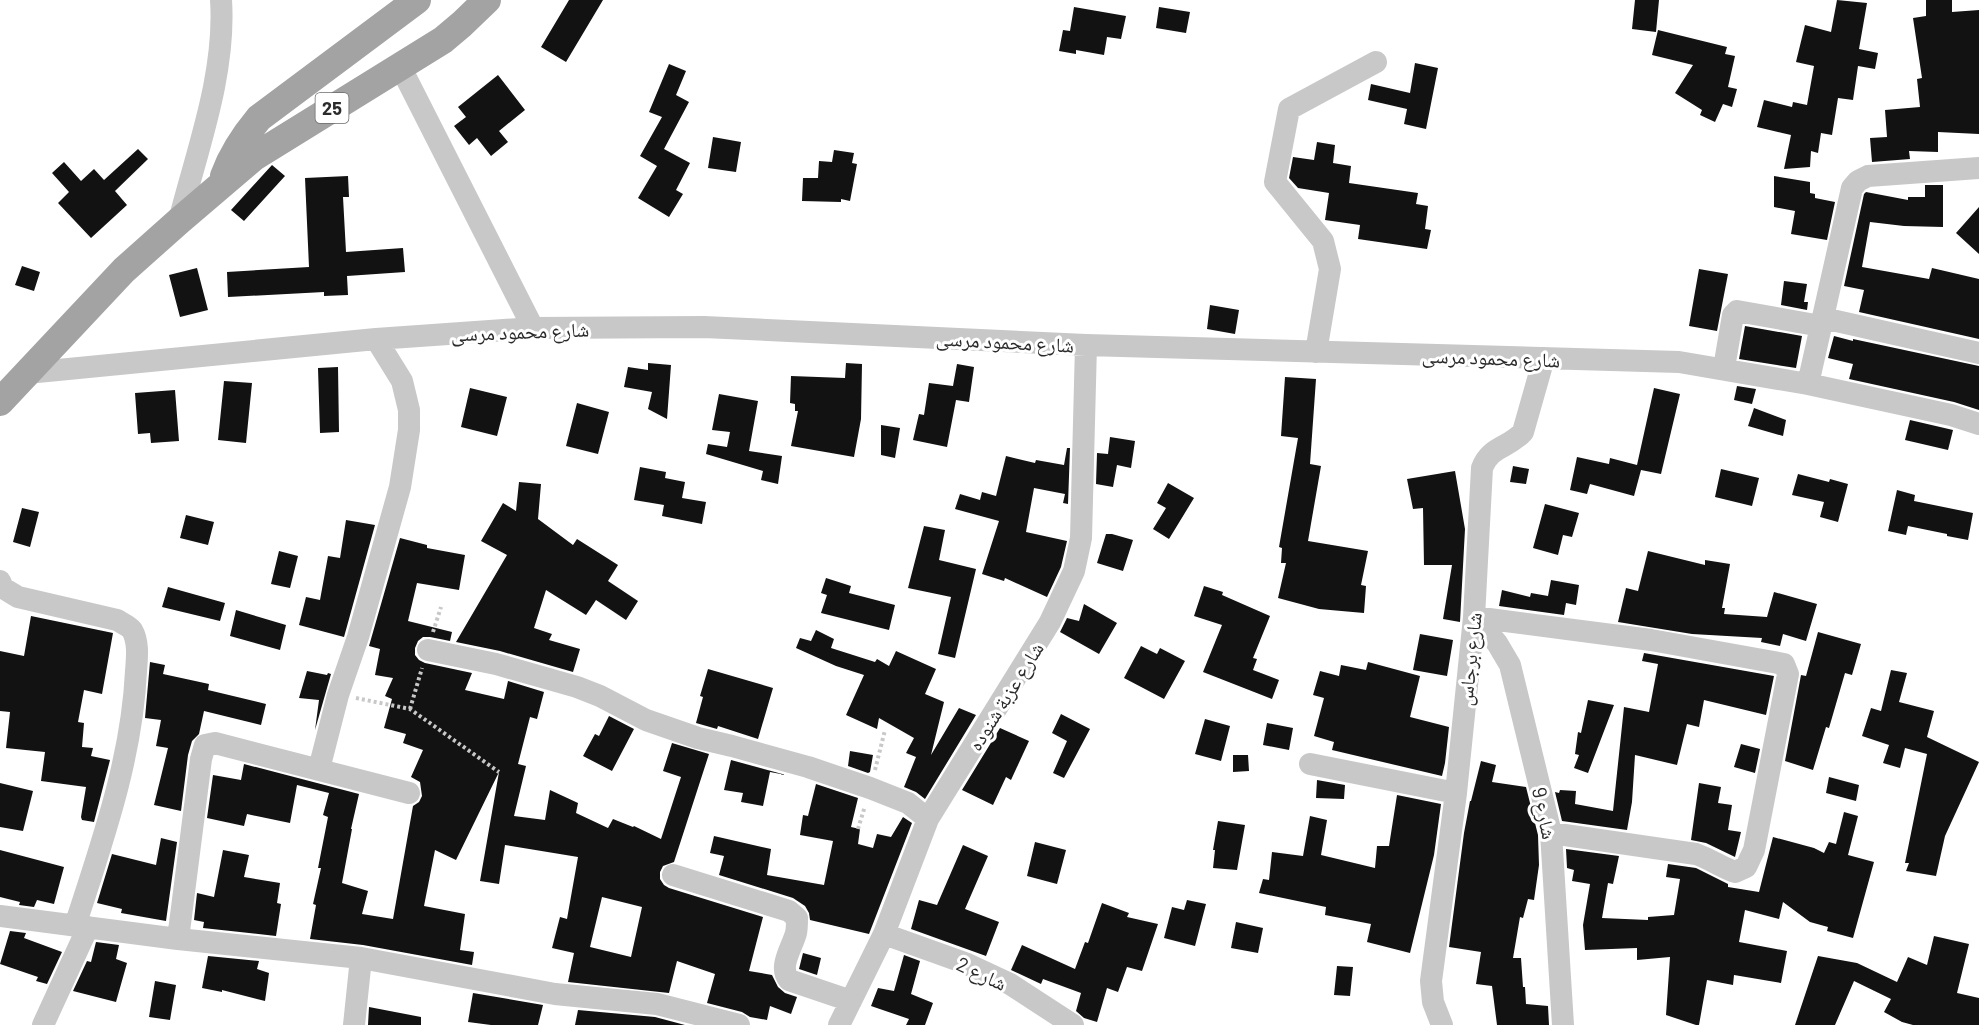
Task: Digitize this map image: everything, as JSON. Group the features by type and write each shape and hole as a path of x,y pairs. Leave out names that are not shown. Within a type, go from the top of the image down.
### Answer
{"main road":[{"path":"222,184 236,149 259,118 417,0"},
{"name":"25","path":"0,402 124,270 254,157 443,40 487,0"}],"street":[{"path":"179,221 218,70 221,0"},
{"path":"1316,352 1330,269 1323,241 1275,182 1289,109 1376,62"},
{"path":"400,66 533,328"},
{"path":"1808,384 1852,188 1858,181 1868,176 1979,168"},
{"path":"1724,368 1733,315 1737,311 1822,322 1979,353"},
{"name":"شارع محمود مرسى","path":"27,373 376,339 533,328 704,327 1086,345 1679,362 1808,384 1979,423"},
{"path":"319,769 338,694 358,637 400,487 409,430 409,410 402,381 376,339"},
{"name":"شارع عزبة شنوده","path":"839,1025 884,934 928,819 1050,622 1074,571 1080,549 1082,526 1086,345"},
{"name":"شارع برجاس","path":"1442,1025 1433,1002 1431,981 1456,793 1474,617 1482,468 1490,454 1523,432 1544,358"},
{"path":"0,581 3,588 18,597 117,620 131,629 137,645 129,739 113,809 82,926 43,1025"},
{"path":"1474,617 1662,642 1784,664 1788,674 1754,850 1746,867 1735,872 1696,854 1551,833"},
{"name":"شارع 9","path":"1474,617 1497,643 1510,665 1551,833 1563,1025"},
{"path":"428,650 496,664 577,687 600,696 646,720 698,738 797,764 870,788 909,803 928,819"},
{"path":"178,939 201,759 205,745 215,743 409,793"},
{"path":"1310,764 1456,793"},
{"path":"673,875 789,911 797,918 796,931 784,968 784,975 789,980 851,1001"},
{"path":"0,916 178,939 361,958 555,994 657,1004 739,1025"},
{"name":"شارع 2","path":"884,934 965,963 1010,984 1073,1025"},
{"path":"354,1025 361,958"}],"path":[{"path":"338,694 410,709 499,772"}],"building":[{"path":"569,0 603,0 566,62 541,47"},
{"path":"1635,0 1659,0 1656,32 1632,29"},
{"path":"1837,0 1867,3 1859,49 1878,53 1875,69 1858,66 1853,100 1838,98 1832,135 1821,133 1818,153 1811,151 1810,167 1784,169 1791,135 1757,127 1764,100 1792,107 1793,102 1807,105 1814,66 1796,62 1805,25 1831,32"},
{"path":"1926,0 1952,0 1952,12 1979,10 1979,134 1938,132 1938,152 1909,151 1910,159 1872,162 1870,138 1887,137 1885,110 1920,107 1917,79 1922,78 1913,18 1926,16"},
{"path":"1074,7 1126,16 1121,39 1107,37 1104,55 1076,50 1076,54 1059,51 1063,30 1070,31"},
{"path":"1159,7 1190,12 1186,33 1156,28"},
{"path":"1658,30 1727,47 1725,54 1735,56 1728,87 1737,89 1732,107 1723,104 1715,122 1700,115 1702,110 1675,93 1693,65 1652,55"},
{"path":"1415,63 1438,68 1426,129 1404,124 1407,109 1368,100 1371,84 1410,93"},
{"path":"669,64 686,71 676,95 689,102 664,149 690,163 676,190 683,194 669,217 638,198 657,166 640,156 662,117 649,112"},
{"path":"498,75 525,110 499,131 508,142 491,156 477,138 469,145 454,126 466,117 458,107"},
{"path":"713,137 741,142 736,172 708,168"},
{"path":"1317,142 1335,145 1333,163 1351,166 1349,183 1418,193 1416,204 1428,206 1425,229 1431,230 1427,249 1358,239 1360,225 1325,220 1329,193 1298,188 1289,178 1293,157 1314,160"},
{"path":"138,149 148,159 115,191 127,205 91,238 58,203 69,192 52,173 64,162 81,181 94,169 104,180"},
{"path":"834,150 854,153 852,163 857,164 850,201 841,199 841,202 802,201 803,178 818,178 819,161 832,162"},
{"path":"272,165 285,176 244,221 231,210"},
{"path":"348,176 349,197 343,197 346,252 403,248 405,272 347,276 348,295 324,296 324,292 228,297 227,272 309,267 305,178"},
{"path":"1774,176 1810,182 1810,193 1815,194 1815,198 1835,202 1827,240 1791,234 1795,211 1774,207"},
{"path":"1925,185 1943,185 1943,227 1870,222 1862,267 1929,279 1932,268 1979,279 1979,339 1859,312 1864,290 1844,286 1864,194 1866,192 1908,200 1908,197 1925,197"},
{"path":"1979,207 1979,254 1956,233"},
{"path":"22,266 40,272 34,291 15,285"},
{"path":"197,268 208,310 180,317 169,275"},
{"path":"1699,269 1728,274 1717,331 1689,326"},
{"path":"1784,281 1807,284 1804,302 1808,302 1807,310 1781,305"},
{"path":"1210,305 1239,310 1235,334 1207,329"},
{"path":"1745,326 1802,336 1796,368 1739,359"},
{"path":"1834,336 1979,366 1979,410 1954,402 1849,379 1853,364 1828,358"},
{"path":"648,363 671,365 667,419 648,409 652,392 624,387 628,367 648,370"},
{"path":"846,363 862,364 861,419 854,457 791,446 798,411 795,411 795,404 790,403 791,376 845,378"},
{"path":"957,364 974,367 969,402 956,400 947,447 913,440 919,414 924,415 929,383 953,386"},
{"path":"338,367 339,432 320,433 318,368"},
{"path":"1285,377 1316,379 1310,464 1321,466 1308,541 1368,551 1361,585 1366,586 1364,613 1319,609 1278,598 1286,563 1281,563 1282,548 1279,547 1298,438 1281,436"},
{"path":"224,381 252,383 246,443 218,440"},
{"path":"1737,386 1756,389 1752,404 1734,400"},
{"path":"470,388 507,397 497,436 461,427"},
{"path":"1654,388 1680,394 1661,474 1641,470 1634,496 1590,484 1587,494 1570,490 1577,457 1609,464 1610,458 1637,465"},
{"path":"175,390 179,441 151,443 150,433 138,434 135,393"},
{"path":"719,394 758,401 749,451 782,456 778,484 761,480 763,471 706,454 708,444 727,447 730,432 712,430"},
{"path":"577,403 609,412 598,454 566,446"},
{"path":"1754,408 1786,420 1783,436 1748,426"},
{"path":"1910,420 1953,430 1948,450 1905,440"},
{"path":"881,425 900,428 895,458 881,455"},
{"path":"1110,437 1135,441 1131,468 1117,465 1113,487 1096,484 1097,453 1108,454"},
{"path":"1067,448 1070,448 1068,504 1063,503 1065,494 1034,488 1026,532 1067,541 1061,567 1047,597 1005,578 1004,581 982,574 999,521 955,509 960,494 980,500 982,492 996,496 1006,456 1035,463 1036,460 1064,465"},
{"path":"1513,466 1529,469 1526,484 1510,482"},
{"path":"640,467 666,472 665,478 685,482 682,498 706,502 702,524 662,516 664,505 634,500"},
{"path":"1721,469 1759,478 1752,506 1715,497"},
{"path":"1455,471 1465,529 1460,622 1443,619 1452,565 1424,565 1423,508 1413,509 1407,479"},
{"path":"1798,474 1848,484 1838,522 1820,517 1824,502 1792,495"},
{"path":"519,482 541,484 538,519 573,545 577,539 618,565 608,581 638,601 626,620 596,600 586,615 546,590 534,628 552,634 549,640 580,649 573,672 500,651 456,642 507,555 481,541 503,503 516,511"},
{"path":"1168,483 1194,498 1169,539 1153,529 1166,508 1157,503"},
{"path":"1897,490 1915,495 1914,501 1973,513 1968,540 1908,526 1906,535 1888,531"},
{"path":"1545,504 1579,513 1572,537 1563,535 1558,555 1533,548"},
{"path":"22,508 39,512 30,547 13,542"},
{"path":"186,515 214,522 208,545 180,538"},
{"path":"346,520 375,525 344,637 299,625 306,597 320,600 328,556 340,558"},
{"path":"924,526 945,530 939,560 976,569 955,658 938,654 951,597 908,588"},
{"path":"1106,534 1133,540 1123,571 1097,563"},
{"path":"400,538 427,545 427,548 465,555 459,590 417,583 408,621 452,632 450,641 423,637 418,641 415,655 425,663 472,673 465,690 504,699 508,681 544,692 537,719 530,717 518,764 526,766 514,816 545,820 550,790 578,803 576,813 608,828 613,819 661,839 681,777 663,771 672,743 709,754 674,862 663,866 660,879 669,888 763,917 749,971 772,975 778,987 785,993 797,997 791,1014 770,1006 767,1020 707,1003 715,974 677,961 669,993 568,982 574,953 552,948 560,917 567,919 578,857 505,845 499,884 480,881 499,772 456,860 435,850 424,906 465,914 460,950 474,952 472,965 363,945 310,939 316,905 313,904 321,868 318,868 328,817 323,815 329,793 297,785 290,823 247,814 244,826 207,818 213,775 241,780 244,764 359,794 342,883 368,891 362,914 393,919 413,806 422,796 420,782 411,777 423,750 403,743 406,734 384,728 392,699 385,696 393,678 375,675 380,649 369,646","holes":["602,897 642,907 631,957 590,947"]},
{"path":"279,551 298,556 290,588 271,584"},
{"path":"1648,551 1705,565 1705,560 1730,564 1722,608 1725,608 1724,614 1767,617 1774,592 1817,604 1806,641 1783,634 1780,646 1761,642 1762,638 1692,634 1618,622 1626,588 1638,591"},
{"path":"826,578 851,586 849,593 895,605 889,630 821,613 827,595 821,593"},
{"path":"1551,580 1579,585 1576,605 1566,603 1564,615 1499,606 1502,590 1530,597 1531,593 1548,596"},
{"path":"1204,586 1223,592 1222,595 1270,616 1253,658 1257,659 1253,670 1279,680 1272,699 1203,672 1222,625 1194,616"},
{"path":"168,587 225,603 220,621 162,607"},
{"path":"1084,604 1117,623 1099,654 1060,632 1067,618 1079,621"},
{"path":"236,610 286,625 280,650 230,636"},
{"path":"31,616 113,633 102,694 84,690 78,722 84,723 82,747 93,748 91,756 110,760 94,822 82,820 81,817 86,787 41,781 45,752 6,748 10,712 0,711 0,651 24,656"},
{"path":"816,630 834,639 831,648 875,662 877,659 889,666 896,651 936,669 925,694 944,702 931,755 959,708 976,715 925,799 904,787 916,757 906,753 914,738 879,718 877,729 846,715 864,675 836,666 796,648 800,638 811,641"},
{"path":"1818,632 1861,644 1852,675 1845,673 1829,728 1826,727 1813,770 1785,761 1801,675 1806,676"},
{"path":"1420,634 1453,640 1447,676 1413,670"},
{"path":"1141,646 1157,654 1160,648 1185,661 1164,699 1124,678"},
{"path":"1644,653 1774,676 1766,715 1704,700 1699,727 1687,724 1677,765 1635,755 1632,802 1627,830 1562,821 1555,792 1559,793 1560,790 1576,791 1575,804 1613,811 1624,707 1649,712 1658,664 1642,661"},
{"path":"150,662 165,665 163,674 209,684 208,690 266,704 261,725 204,711 199,734 192,741 188,755 181,811 154,805 168,748 156,746 161,720 145,718"},
{"path":"1368,662 1420,676 1410,717 1449,727 1442,776 1332,750 1334,742 1314,736 1324,698 1313,695 1320,671 1339,676 1341,665 1366,670"},
{"path":"708,669 773,688 758,739 718,726 717,729 696,723 703,697 700,696"},
{"path":"1891,670 1907,673 1899,702 1934,711 1927,737 1979,762 1945,836 1936,876 1906,871 1909,863 1905,863 1927,754 1905,748 1900,768 1883,763 1889,745 1862,736 1871,708 1881,711"},
{"path":"307,671 331,674 315,730 319,700 299,698"},
{"path":"1588,700 1614,705 1588,773 1574,768 1579,755 1575,754 1578,732 1581,733"},
{"path":"1061,714 1090,729 1064,778 1053,773 1067,741 1052,733"},
{"path":"609,716 634,729 612,771 583,756 595,734 599,736"},
{"path":"1205,719 1230,726 1221,761 1195,754"},
{"path":"1267,723 1293,728 1289,750 1263,745"},
{"path":"1000,728 1029,741 1011,780 1006,777 993,805 962,790"},
{"path":"1741,744 1760,749 1755,773 1734,767"},
{"path":"850,751 873,755 870,772 848,766"},
{"path":"1233,755 1248,755 1249,771 1233,772"},
{"path":"731,760 786,775 770,772 763,806 741,802 743,793 724,790"},
{"path":"1481,761 1496,765 1492,782 1526,787 1538,835 1539,865 1534,900 1528,899 1523,918 1520,917 1513,958 1521,958 1526,1004 1548,1006 1549,1025 1497,1025 1492,986 1476,984 1481,952 1449,947 1464,833"},
{"path":"1829,777 1859,785 1856,801 1826,793"},
{"path":"1317,780 1345,785 1344,799 1316,798"},
{"path":"0,783 33,791 23,831 0,827"},
{"path":"1699,783 1721,787 1718,803 1732,805 1728,830 1741,832 1735,857 1706,843 1691,840"},
{"path":"816,784 858,798 851,827 860,829 858,844 873,848 877,834 891,837 903,817 912,823 869,934 810,920 805,906 793,898 719,875 724,856 710,853 714,836 771,849 767,875 824,885 833,841 800,835 803,815 808,816"},
{"path":"1397,795 1441,804 1434,855 1410,953 1367,942 1371,924 1325,915 1326,907 1259,893 1263,879 1269,880 1272,852 1303,856 1310,816 1327,820 1321,855 1375,868 1377,846 1389,846"},
{"path":"1844,812 1858,816 1848,855 1874,862 1853,938 1827,931 1828,927 1810,922 1783,902 1779,919 1745,910 1739,942 1787,951 1781,983 1734,975 1733,985 1707,980 1699,1025 1696,1025 1666,1015 1670,957 1637,960 1637,948 1585,950 1583,925 1590,884 1572,881 1574,870 1567,868 1566,849 1619,856 1613,884 1608,883 1602,918 1648,920 1648,917 1674,915 1680,879 1666,877 1668,864 1696,868 1728,884 1728,887 1759,892 1773,837 1824,853 1829,842 1836,844"},
{"path":"1218,821 1245,825 1237,870 1213,868 1215,850 1213,850"},
{"path":"161,838 177,842 166,921 121,913 122,909 97,903 112,854 156,865"},
{"path":"1035,842 1066,850 1057,884 1027,876"},
{"path":"963,845 988,856 965,909 999,922 986,956 911,929 919,900 937,905"},
{"path":"0,850 64,867 54,904 37,900 34,907 19,905 20,902 0,897"},
{"path":"223,850 249,855 244,877 280,883 277,903 281,904 276,936 203,928 204,922 194,920 197,893 214,897"},
{"path":"1187,900 1206,904 1195,946 1164,938 1172,907 1184,910"},
{"path":"1102,903 1129,913 1127,917 1158,924 1142,971 1127,967 1118,992 1107,988 1097,1022 1084,1018 1076,1011 1081,993 1043,979 1041,984 1011,970 1022,945 1075,969 1085,942 1088,943"},
{"path":"1236,922 1263,928 1258,953 1231,948"},
{"path":"10,931 26,933 24,938 62,952 47,984 36,981 38,977 0,964"},
{"path":"1934,936 1969,944 1957,993 1979,998 1979,1025 1913,1025 1902,1022 1884,1012 1891,999 1854,981 1835,1025 1795,1025 1818,956 1857,963 1897,982 1908,957 1927,965"},
{"path":"96,942 119,945 116,959 127,963 116,1002 73,991 87,961 91,962"},
{"path":"803,953 821,958 817,975 799,969"},
{"path":"904,955 920,961 911,994 933,1003 925,1025 906,1025 909,1019 871,1006 878,988 894,991"},
{"path":"208,956 259,961 257,969 269,973 265,1001 222,990 222,992 202,988"},
{"path":"1337,966 1353,967 1350,996 1334,995"},
{"path":"155,981 176,985 170,1020 149,1017"},
{"path":"473,993 543,1005 538,1025 491,1025 468,1022"},
{"path":"369,1007 421,1017 421,1025 368,1025"},
{"path":"578,1010 655,1017 685,1025 575,1025"}]}
